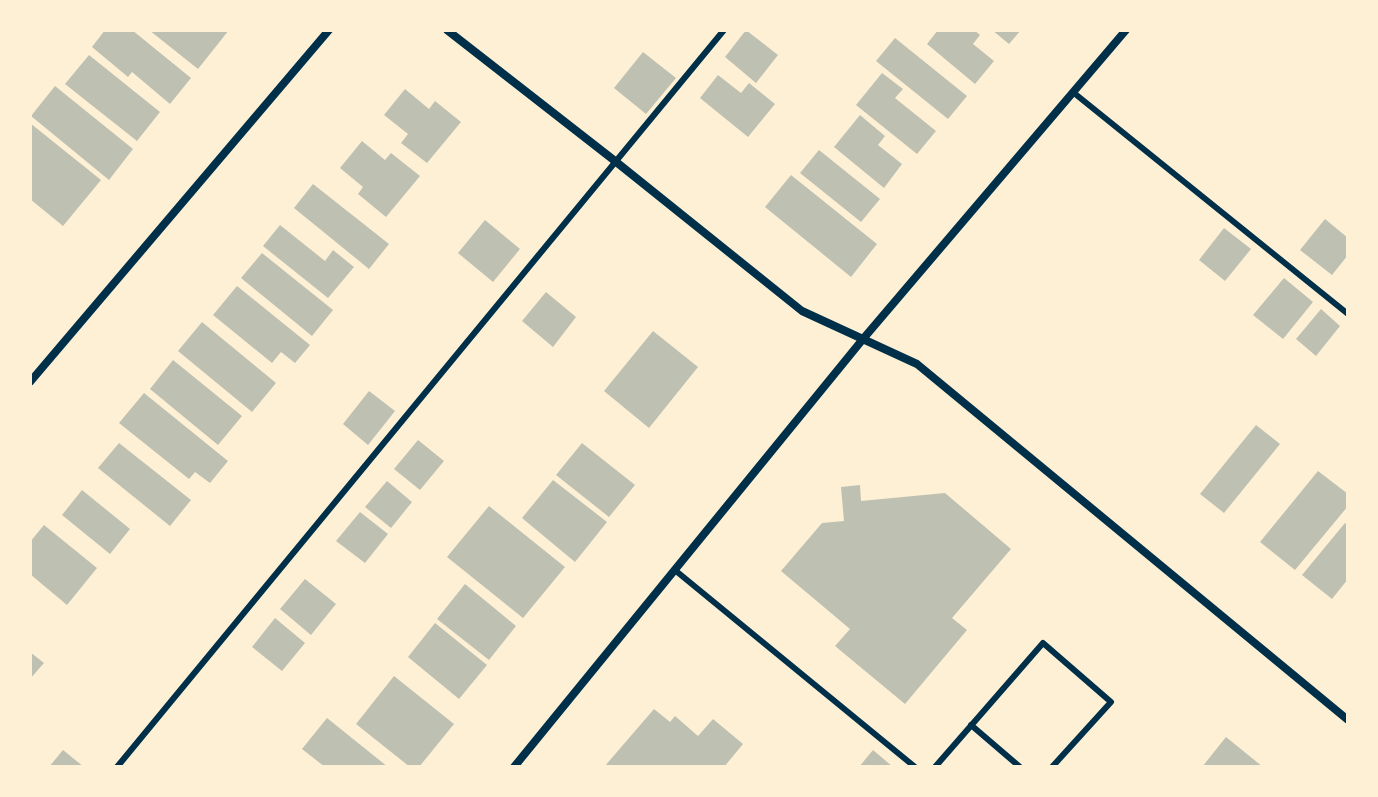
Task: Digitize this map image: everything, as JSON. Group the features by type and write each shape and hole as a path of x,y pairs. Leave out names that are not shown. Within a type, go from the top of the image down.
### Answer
{"street":[{"path":"30,382 329,30"},
{"path":"447,30 802,311 917,364 1348,720"},
{"path":"514,767 863,339 1126,30"}],"lane":[{"path":"117,767 724,30"},
{"path":"1074,93 1348,314"},
{"path":"676,571 915,767"},
{"path":"935,767 1043,643 1111,702 1052,767"},
{"path":"971,725 1020,767"}],"building":[{"path":"105,30 132,30 191,78 170,104 132,72 128,77 92,47"},
{"path":"149,30 229,30 198,69"},
{"path":"746,30 778,55 756,83 725,57"},
{"path":"938,30 974,30 980,35 973,44 994,61 975,84 927,44"},
{"path":"992,30 1021,30 1009,44"},
{"path":"895,38 967,96 948,119 876,61"},
{"path":"643,52 676,78 646,114 614,88"},
{"path":"89,55 160,112 137,141 65,84"},
{"path":"882,73 903,89 895,98 936,131 917,154 856,105"},
{"path":"718,75 741,93 749,83 775,104 748,137 700,98"},
{"path":"55,86 133,149 109,180 31,116"},
{"path":"405,89 429,109 435,101 461,122 427,163 401,143 408,134 384,115"},
{"path":"860,115 885,136 878,145 902,164 884,188 834,147"},
{"path":"30,123 101,180 63,226 30,199"},
{"path":"362,141 385,160 391,153 420,176 386,217 358,194 363,187 340,168"},
{"path":"819,150 880,199 861,222 800,173"},
{"path":"791,175 877,244 851,277 765,207"},
{"path":"313,184 389,244 369,269 294,208"},
{"path":"1325,219 1348,238 1348,255 1332,275 1300,250"},
{"path":"485,220 520,249 493,282 458,253"},
{"path":"280,225 325,261 333,250 354,267 328,298 263,246"},
{"path":"1224,228 1251,249 1225,281 1199,260"},
{"path":"262,253 333,310 312,336 241,278"},
{"path":"1284,278 1313,302 1283,339 1253,315"},
{"path":"237,286 310,345 295,363 281,352 272,363 213,315"},
{"path":"546,292 576,317 553,347 522,321"},
{"path":"1321,309 1340,326 1316,356 1296,339"},
{"path":"202,322 276,383 252,412 178,351"},
{"path":"653,331 698,367 649,428 604,391"},
{"path":"173,360 242,416 218,445 150,389"},
{"path":"369,391 395,411 368,445 343,424"},
{"path":"144,393 228,461 210,483 195,472 189,479 119,423"},
{"path":"1256,425 1280,444 1224,513 1200,494"},
{"path":"418,440 444,461 420,490 394,469"},
{"path":"119,443 191,500 170,526 98,468"},
{"path":"582,443 635,485 609,517 556,475"},
{"path":"1318,471 1348,494 1348,506 1295,570 1260,542"},
{"path":"553,480 607,522 575,562 522,518"},
{"path":"387,481 412,502 391,528 365,507"},
{"path":"860,485 861,501 945,493 1011,549 952,618 967,630 905,704 835,646 850,629 781,571 822,523 844,521 841,487"},
{"path":"82,490 130,529 110,554 62,515"},
{"path":"489,506 565,567 523,618 447,557"},
{"path":"360,512 388,534 365,563 336,541"},
{"path":"1345,523 1348,526 1348,579 1332,599 1302,575"},
{"path":"44,525 97,568 67,605 30,574 30,542"},
{"path":"305,579 336,604 311,635 280,609"},
{"path":"465,584 516,626 489,660 437,619"},
{"path":"275,618 305,643 282,671 252,647"},
{"path":"435,623 487,665 459,699 408,657"},
{"path":"30,652 44,663 30,679"},
{"path":"394,676 454,724 419,767 410,767 356,724"},
{"path":"654,709 670,722 675,716 698,736 713,719 743,744 724,767 604,767"},
{"path":"327,718 388,767 325,767 302,749"},
{"path":"1226,737 1263,767 1202,767"},
{"path":"63,750 84,767 49,767"},
{"path":"873,750 893,767 859,767"}]}
